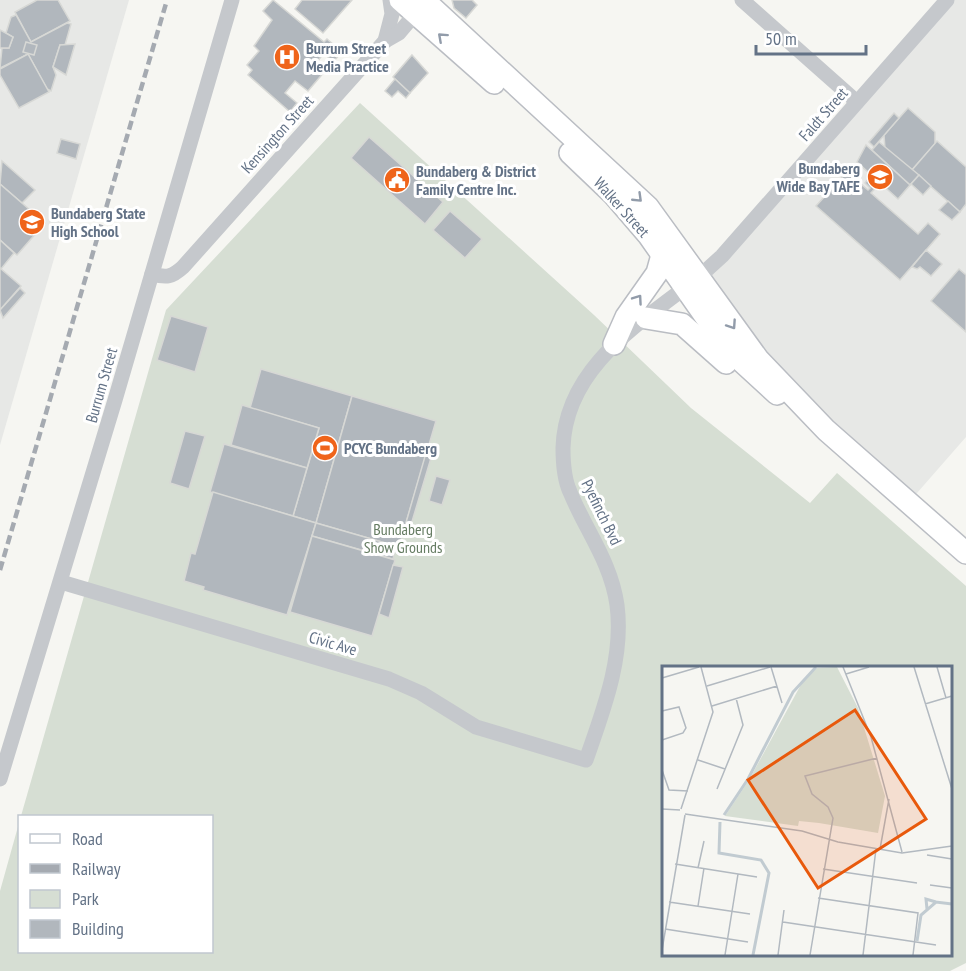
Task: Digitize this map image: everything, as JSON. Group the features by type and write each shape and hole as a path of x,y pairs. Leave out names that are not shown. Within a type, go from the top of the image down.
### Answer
{"main road":[{"name":"Walker Street","path":"414,3 439,8 648,207 693,282 728,349 755,376 800,413 826,429"},
{"name":"Walker Street","path":"414,3 613,194 662,255 693,282 758,359 826,429 966,553"},
{"path":"614,344 626,317 657,273 662,255"},
{"path":"646,318 682,324 760,394 772,403 800,413"}],"street":[{"name":"Burrum Street","path":"0,779 61,582 232,0"},
{"path":"384,41 392,14 390,0"},
{"path":"742,0 858,102"},
{"name":"Faldt Street","path":"693,282 722,256 947,0"},
{"name":"Kensington Street","path":"152,274 166,278 174,275 183,267 384,41 399,33 414,3"},
{"name":"Pyefinch Bvd","path":"586,760 612,675 618,622 609,572 569,491 563,457 563,441 575,398 591,372 614,344 693,282"},
{"name":"Civic Ave","path":"61,582 389,679 421,693 476,728 586,760"}],"shaded area":[{"name":"Bundaberg State High School","path":"0,0 129,0 0,445"},
{"name":"Bundaberg Wide Bay TAFE","path":"950,0 966,0 966,437 910,501 827,429 702,276"}],"green space":[{"name":"Bundaberg Show Grounds","path":"360,103 594,315 691,408 810,503 837,473 966,586 966,963 950,971 0,971 0,891 18,827 18,953 213,953 213,815 21,815 166,310"}],"building":[{"path":"37,0 58,0 70,21 31,42 15,12"},
{"name":"Burrum Street Media Practice","path":"273,0 324,42 327,39 342,52 333,62 324,53 316,63 325,71 308,91 295,81 285,93 297,103 290,112 248,75 252,70 247,65 259,51 254,46 272,20 263,11"},
{"path":"302,0 352,0 323,33 295,9"},
{"path":"452,0 472,0 477,5 466,18 454,8"},
{"path":"16,15 31,42 67,23 71,24 65,45 60,45 53,67 56,75 51,91 47,89 28,54 0,68 2,48 9,48 13,37 6,33 11,17"},
{"path":"0,30 13,37 9,48 0,48"},
{"path":"26,42 37,45 34,55 23,52"},
{"path":"75,44 66,75 53,67 60,45"},
{"path":"28,54 49,92 19,108 0,75 0,69"},
{"path":"412,55 428,73 410,93 393,77"},
{"path":"395,79 410,93 406,98 398,91 392,97 385,91"},
{"path":"908,108 935,132 935,144 911,171 885,149 884,135"},
{"path":"894,113 899,118 874,147 869,142"},
{"name":"Bundaberg & District Family Centre Inc.","path":"369,137 443,202 425,224 351,158"},
{"path":"61,139 80,144 76,159 57,153"},
{"path":"937,141 966,167 966,204 960,212 912,170"},
{"path":"879,142 919,175 910,185 872,150"},
{"path":"866,145 910,185 898,199 857,162"},
{"path":"2,161 35,190 22,203 0,184"},
{"path":"847,172 868,190 870,188 865,183 872,174 881,182 871,193 918,234 928,223 940,234 900,280 816,206"},
{"path":"919,175 931,186 923,195 911,184"},
{"path":"0,184 45,223 17,255 0,240"},
{"path":"948,201 960,212 952,220 939,210"},
{"path":"450,211 482,239 465,258 433,230"},
{"path":"0,240 14,253 1,269 0,268"},
{"path":"926,250 942,264 931,276 920,267 917,269 912,267"},
{"path":"0,268 21,286 0,310"},
{"path":"959,269 966,275 966,332 931,301"},
{"path":"20,288 25,293 3,318 0,310"},
{"path":"171,316 208,327 195,372 157,360"},
{"name":"PCYC Bundaberg","path":"261,369 352,396 316,523 293,516 319,428 250,408"},
{"path":"352,396 436,421 399,547 316,523"},
{"path":"242,405 319,428 307,468 231,445"},
{"path":"185,431 205,436 189,489 170,483"},
{"path":"224,444 307,468 293,516 210,492"},
{"path":"428,446 434,448 408,535 403,533"},
{"path":"436,476 450,480 442,505 429,501"},
{"path":"213,492 316,523 287,615 203,590 204,587 184,581 191,553 195,554"},
{"path":"316,523 396,546 393,559 312,536"},
{"path":"312,536 395,560 372,636 290,612"},
{"path":"393,565 403,567 389,618 379,614"}],"railway":[{"path":"0,570 167,0"}],"place":[{"name":"Burrum Street Media Practice","path":"287,57"},
{"name":"Bundaberg Wide Bay TAFE","path":"880,177"},
{"name":"Bundaberg & District Family Centre Inc.","path":"397,180"},
{"name":"Bundaberg State High School","path":"32,222"},
{"name":"PCYC Bundaberg","path":"325,448"}]}
